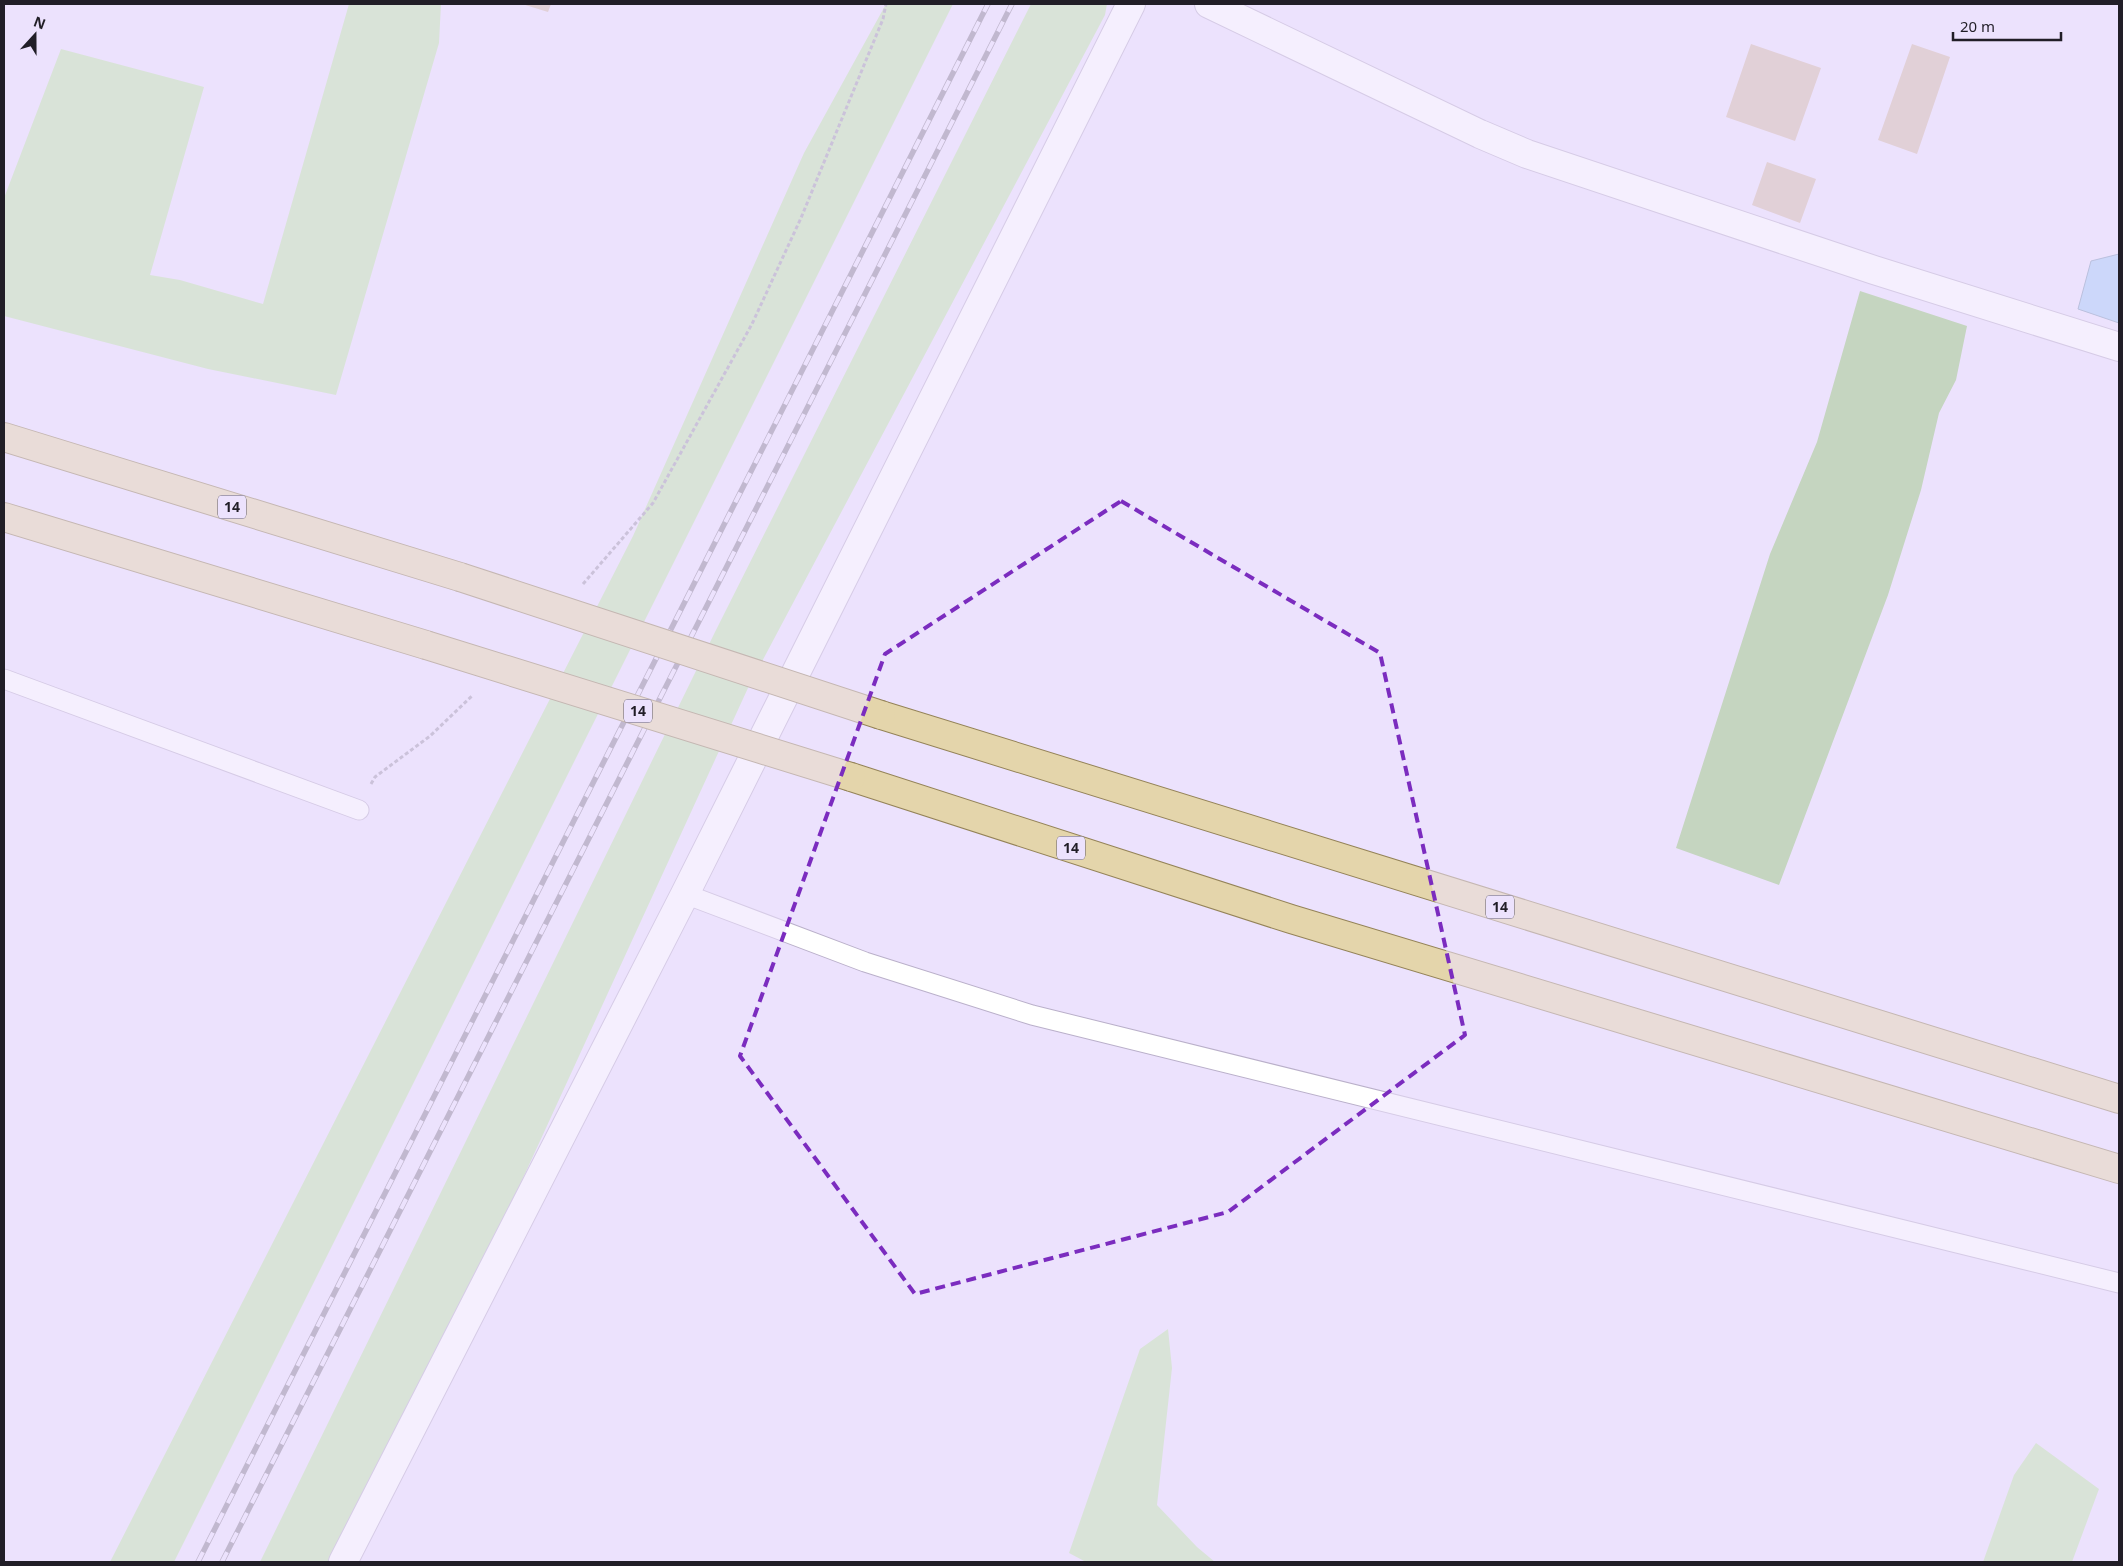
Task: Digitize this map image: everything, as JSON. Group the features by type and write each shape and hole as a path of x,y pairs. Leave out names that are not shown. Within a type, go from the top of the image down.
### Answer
{"main road":[{"name":"14","path":"4,437 460,577 881,715 2119,1099"},
{"name":"14","path":"4,516 850,777 1291,918 2119,1169"}],"street":[{"path":"343,1562 685,894 1131,4"},
{"path":"1209,4 1471,130 1527,154 1874,270 2119,347"}],"lane":[{"path":"4,679 359,810"},
{"path":"685,894 865,962 1032,1016 2119,1283"}],"path":[{"path":"582,585 653,503 752,324 805,209 882,19 886,4"},
{"path":"359,810 375,777 430,736 479,688"}],"highlighted area":[{"path":"1121,501 1380,653 1465,1035 1228,1212 915,1294 740,1056 885,654"}],"green space":[{"path":"349,4 441,4 439,43 336,395 208,369 4,316 4,198 61,49 204,87 150,275 180,280 263,304"},
{"path":"886,4 953,4 174,1562 110,1562 633,536 804,153"},
{"path":"1031,4 1107,4 1105,15 748,688 478,1276 329,1562 260,1562 715,632"},
{"path":"1860,291 1967,326 1956,380 1939,413 1921,490 1888,595 1779,885 1676,848 1770,554 1817,442"},
{"path":"1168,1329 1172,1368 1157,1505 1197,1547 1215,1562 1086,1562 1069,1553 1140,1349"},
{"path":"2036,1443 2099,1489 2072,1562 1983,1562 2014,1475"}],"water":[{"path":"2119,254 2119,323 2078,309 2091,261"}],"building":[{"path":"522,4 551,4 548,12"},
{"path":"1751,44 1821,68 1795,141 1726,117"},
{"path":"1912,44 1950,57 1917,154 1878,140"},
{"path":"1767,162 1816,179 1800,223 1752,205"}],"railway":[{"path":"198,1562 988,4"},
{"path":"222,1562 1012,4"}]}
